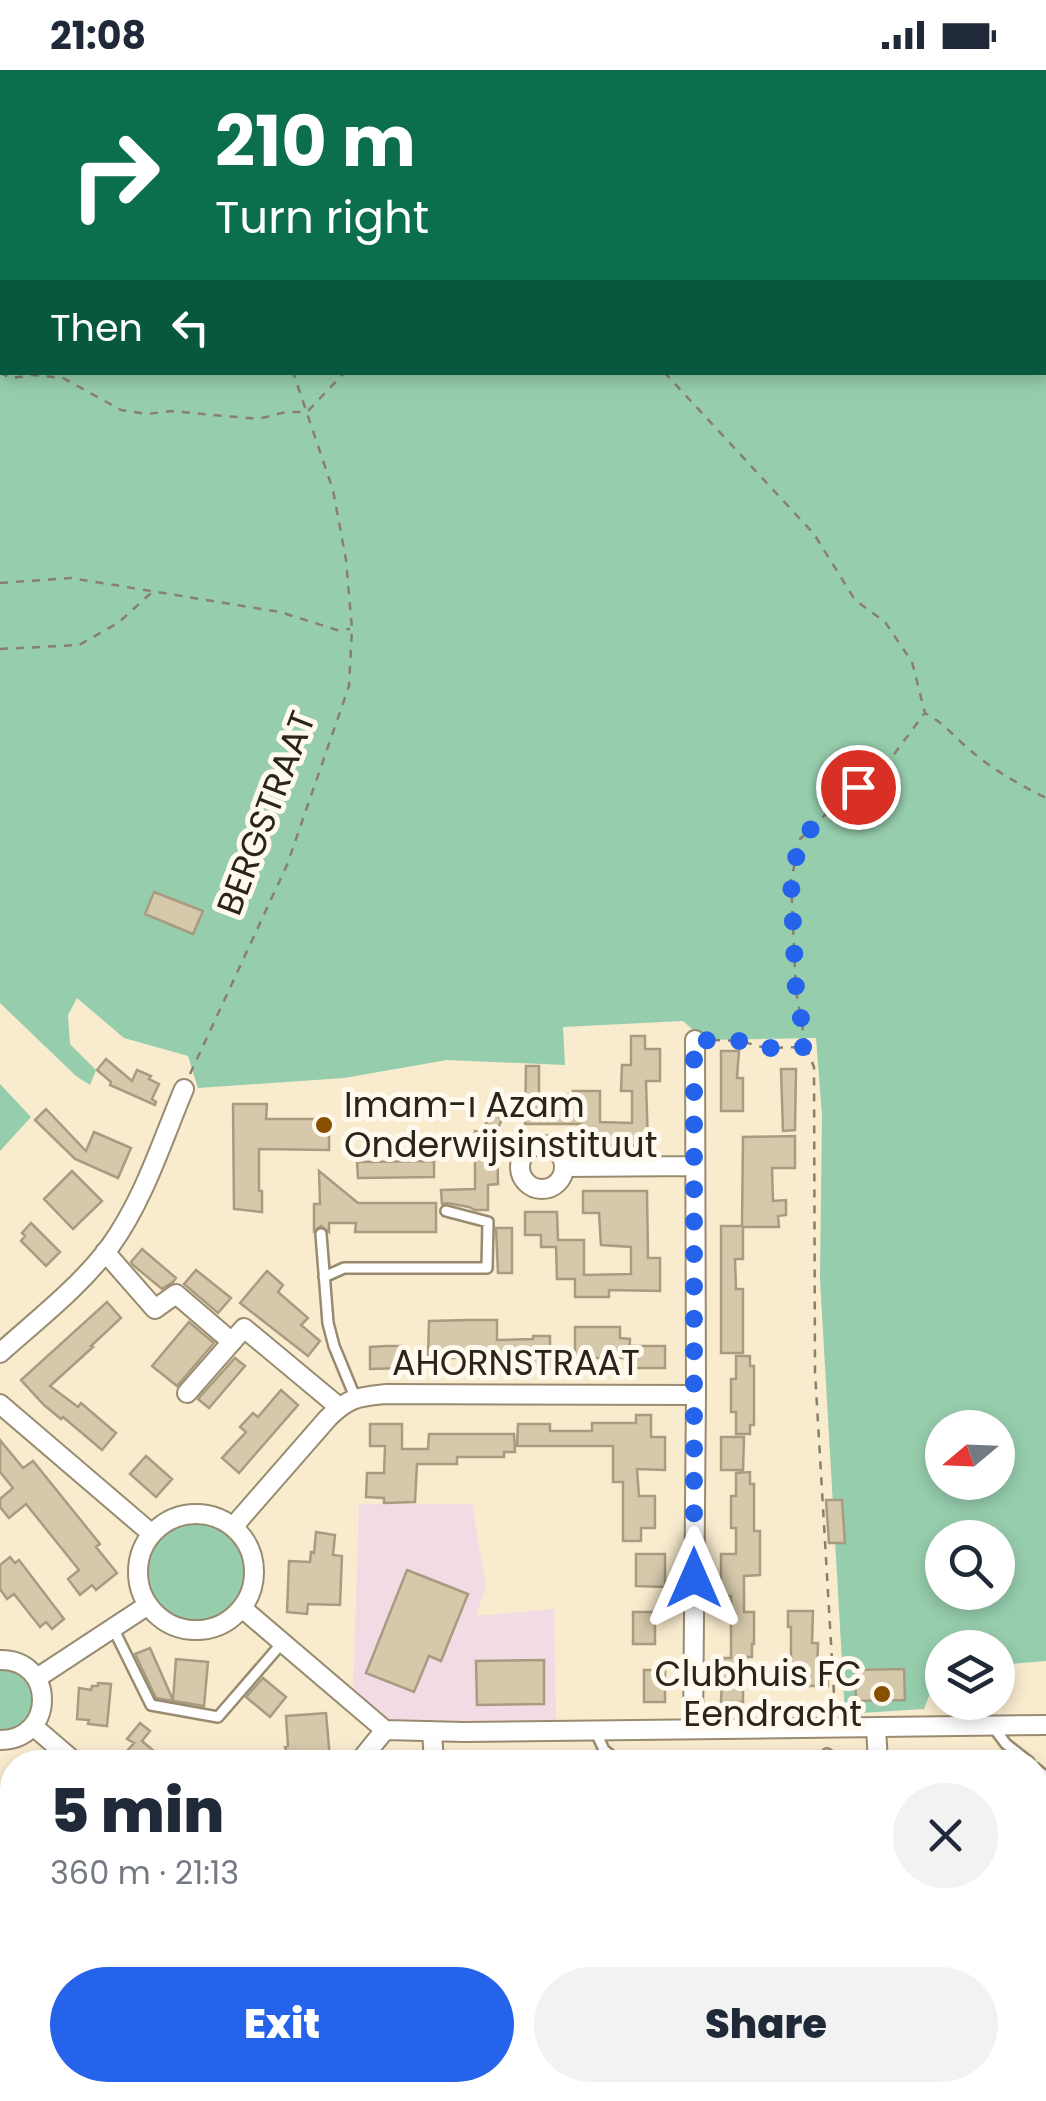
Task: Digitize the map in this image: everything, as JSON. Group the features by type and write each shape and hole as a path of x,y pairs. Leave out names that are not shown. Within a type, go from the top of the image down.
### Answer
{"street":[{"path":"693,1729 694,1040"},
{"path":"0,1353 88,1273 113,1242 136,1201 184,1090"},
{"path":"565,1166 694,1166"},
{"path":"105,1252 155,1309 176,1294 232,1342"},
{"path":"187,1393 244,1328 347,1402 235,1528"},
{"name":"AHORNSTRAAT","path":"347,1402 386,1394 696,1395"},
{"path":"0,1404 152,1534"},
{"path":"178,1515 208,1515 235,1528 253,1559 254,1576 242,1608 220,1625 196,1632 168,1623 148,1605 140,1588 139,1562 152,1534 178,1515"},
{"path":"37,1678 148,1605"},
{"path":"242,1608 385,1730 1046,1725"},
{"path":"0,1660 23,1664 37,1678 43,1700 33,1726 22,1735 0,1740"},
{"path":"33,1726 61,1750"},
{"path":"876,1728 877,1750"},
{"path":"369,1750 385,1730"},
{"path":"432,1731 433,1750"}],"lane":[{"path":"324,1277 344,1268 487,1268 488,1222 446,1211"},
{"path":"320,1234 328,1322 347,1402"},
{"path":"113,1628 150,1705 218,1717 282,1642"},
{"path":"992,1726 1014,1750"},
{"path":"595,1730 604,1750"}],"path":[{"path":"4,375 63,378 121,410 258,419 307,412 342,375"},
{"name":"BERGSTRAAT","path":"184,1090 287,866 348,686 352,629 346,560 333,490 294,375"},
{"path":"667,375 814,534 855,600 885,622 912,662 925,713 944,724 1008,779 1046,798"},
{"path":"0,583 71,578 280,612 337,630 352,629"},
{"path":"0,649 79,645 118,623 152,592"},
{"path":"836,1728 816,1372 814,1067 806,1047 796,990 791,881 800,840 831,809 886,766 925,713"},
{"path":"694,1040 740,1041 766,1048 806,1047"}],"shaded area":[{"path":"359,1504 472,1504 486,1586 476,1616 554,1609 556,1720 407,1725 389,1722 353,1692"}],"green space":[{"path":"0,375 1046,375 1046,1661 1015,1664 1015,1630 925,1630 924,1709 845,1714 820,1279 822,1115 816,1038 704,1040 683,1021 563,1027 565,1065 447,1060 344,1078 198,1088 188,1056 124,1038 77,998 68,1015 70,1044 96,1070 90,1085 0,1003"},
{"path":"0,1084 31,1117 0,1151"},
{"path":"197,1521 217,1525 233,1536 244,1552 248,1572 244,1592 233,1608 217,1619 197,1623 177,1619 161,1608 150,1592 146,1572 150,1552 161,1536 177,1525"},
{"path":"8,1664 37,1687 30,1720 16,1728 0,1729 0,1665"}],"building":[{"path":"154,892 203,911 193,934 145,914"},
{"path":"631,1036 645,1036 645,1049 660,1049 660,1081 646,1081 648,1146 580,1145 581,1124 525,1124 526,1066 539,1066 539,1096 600,1091 600,1122 632,1123 632,1091 621,1091 622,1065 631,1065"},
{"path":"721,1051 739,1051 737,1078 743,1078 743,1111 721,1111"},
{"path":"106,1059 132,1081 137,1070 151,1076 149,1079 159,1084 152,1099 155,1105 110,1085 97,1070"},
{"path":"781,1069 796,1069 795,1130 783,1131"},
{"path":"233,1104 267,1104 266,1119 329,1119 329,1150 259,1149 262,1212 234,1209"},
{"path":"46,1109 86,1151 94,1132 131,1148 118,1178 75,1159 35,1120"},
{"path":"492,1112 502,1119 497,1131 498,1184 488,1185 488,1210 442,1204 441,1190 475,1189 475,1131 481,1133"},
{"path":"795,1136 795,1168 772,1168 773,1201 786,1200 786,1215 778,1216 779,1227 743,1227 743,1259 735,1259 736,1289 743,1289 743,1353 721,1353 721,1226 742,1226 743,1137"},
{"path":"434,1161 434,1177 358,1178 357,1162"},
{"path":"72,1171 102,1201 73,1229 44,1199"},
{"path":"319,1171 358,1203 436,1203 436,1232 355,1232 356,1223 329,1223 329,1232 321,1226 314,1231 314,1204 320,1204"},
{"path":"583,1191 647,1191 648,1258 660,1258 660,1291 609,1290 609,1297 575,1297 575,1279 557,1279 556,1247 541,1247 541,1235 525,1235 525,1212 557,1212 558,1240 584,1240 584,1275 631,1274 631,1247 601,1245 599,1213 583,1213"},
{"path":"31,1223 60,1252 46,1266 21,1241 25,1236 22,1233"},
{"path":"496,1228 512,1228 512,1273 498,1273"},
{"path":"142,1249 176,1278 173,1282 162,1289 133,1265 131,1262"},
{"path":"196,1270 231,1298 218,1313 184,1284"},
{"path":"267,1271 283,1285 278,1292 308,1318 301,1325 320,1341 308,1356 240,1303"},
{"path":"107,1302 121,1318 50,1386 78,1407 81,1403 116,1433 102,1450 44,1405 21,1380"},
{"path":"497,1320 497,1340 550,1336 550,1368 517,1368 517,1354 428,1358 429,1321"},
{"path":"189,1322 214,1343 177,1386 152,1366"},
{"path":"575,1327 620,1327 620,1338 630,1339 629,1358 575,1358"},
{"path":"402,1346 402,1368 370,1369 370,1347"},
{"path":"632,1346 665,1346 665,1368 633,1368"},
{"path":"736,1356 750,1356 750,1366 754,1366 754,1425 750,1425 750,1434 736,1434 736,1412 731,1412"},
{"path":"235,1358 245,1366 209,1408 198,1399"},
{"path":"281,1390 298,1405 239,1473 222,1458 246,1432 240,1427 253,1413 258,1417"},
{"path":"636,1415 651,1415 651,1437 665,1437 665,1470 637,1469 639,1496 655,1496 655,1528 641,1528 641,1541 623,1541 623,1482 613,1482 613,1446 517,1446 518,1424 550,1424 550,1431 592,1431 592,1423 636,1423"},
{"path":"370,1424 402,1424 402,1449 428,1449 429,1434 514,1434 515,1452 504,1452 504,1457 457,1457 457,1464 417,1464 415,1502 384,1503 384,1498 366,1497 367,1473 384,1473 385,1446 370,1446"},
{"path":"721,1437 744,1437 743,1470 721,1470"},
{"path":"0,1440 23,1468 33,1461 100,1544 96,1547 117,1573 96,1590 92,1585 80,1595 68,1579 79,1570 26,1504 9,1518 0,1507 0,1499 13,1488 0,1472"},
{"path":"146,1456 172,1479 156,1497 130,1474"},
{"path":"750,1472 750,1484 754,1484 754,1531 760,1531 760,1575 744,1576 744,1612 754,1612 754,1644 752,1657 746,1657 743,1670 743,1702 721,1702 723,1658 731,1658 731,1596 721,1596 721,1554 736,1554 731,1496 736,1496 736,1473"},
{"path":"826,1500 842,1500 845,1543 829,1543"},
{"path":"316,1532 335,1535 333,1555 342,1556 340,1605 308,1604 307,1614 287,1612 289,1561 310,1562"},
{"path":"636,1554 665,1554 665,1587 636,1586"},
{"path":"10,1557 15,1563 19,1560 64,1619 52,1629 46,1622 40,1627 14,1594 7,1599 0,1589 0,1565"},
{"path":"407,1570 468,1594 441,1661 429,1656 414,1692 366,1673"},
{"path":"788,1611 813,1611 812,1643 818,1643 817,1673 828,1673 828,1686 780,1686 780,1674 805,1670 791,1670"},
{"path":"633,1612 655,1612 655,1644 633,1644"},
{"path":"150,1648 173,1700 176,1659 208,1662 204,1706 156,1698 135,1654"},
{"path":"544,1660 544,1704 477,1705 476,1661"},
{"path":"904,1669 905,1700 856,1701 855,1670"},
{"path":"644,1670 665,1670 665,1702 644,1702"},
{"path":"263,1678 286,1697 270,1717 246,1697"},
{"path":"98,1683 111,1684 107,1726 77,1719 79,1688 91,1690"},
{"path":"326,1713 329,1750 286,1750 286,1716"},
{"path":"140,1723 150,1731 142,1741 153,1750 128,1750 134,1743 127,1739"}],"place":[{"name":"Imam-ı Azam Onderwijsinstituut","path":"324,1125"},
{"name":"Clubhuis FC Eendracht","path":"882,1694"}],"route":[{"path":"694,1578 694,1040 740,1041 766,1048 806,1047 796,990 791,881 800,840 858,787"}]}
